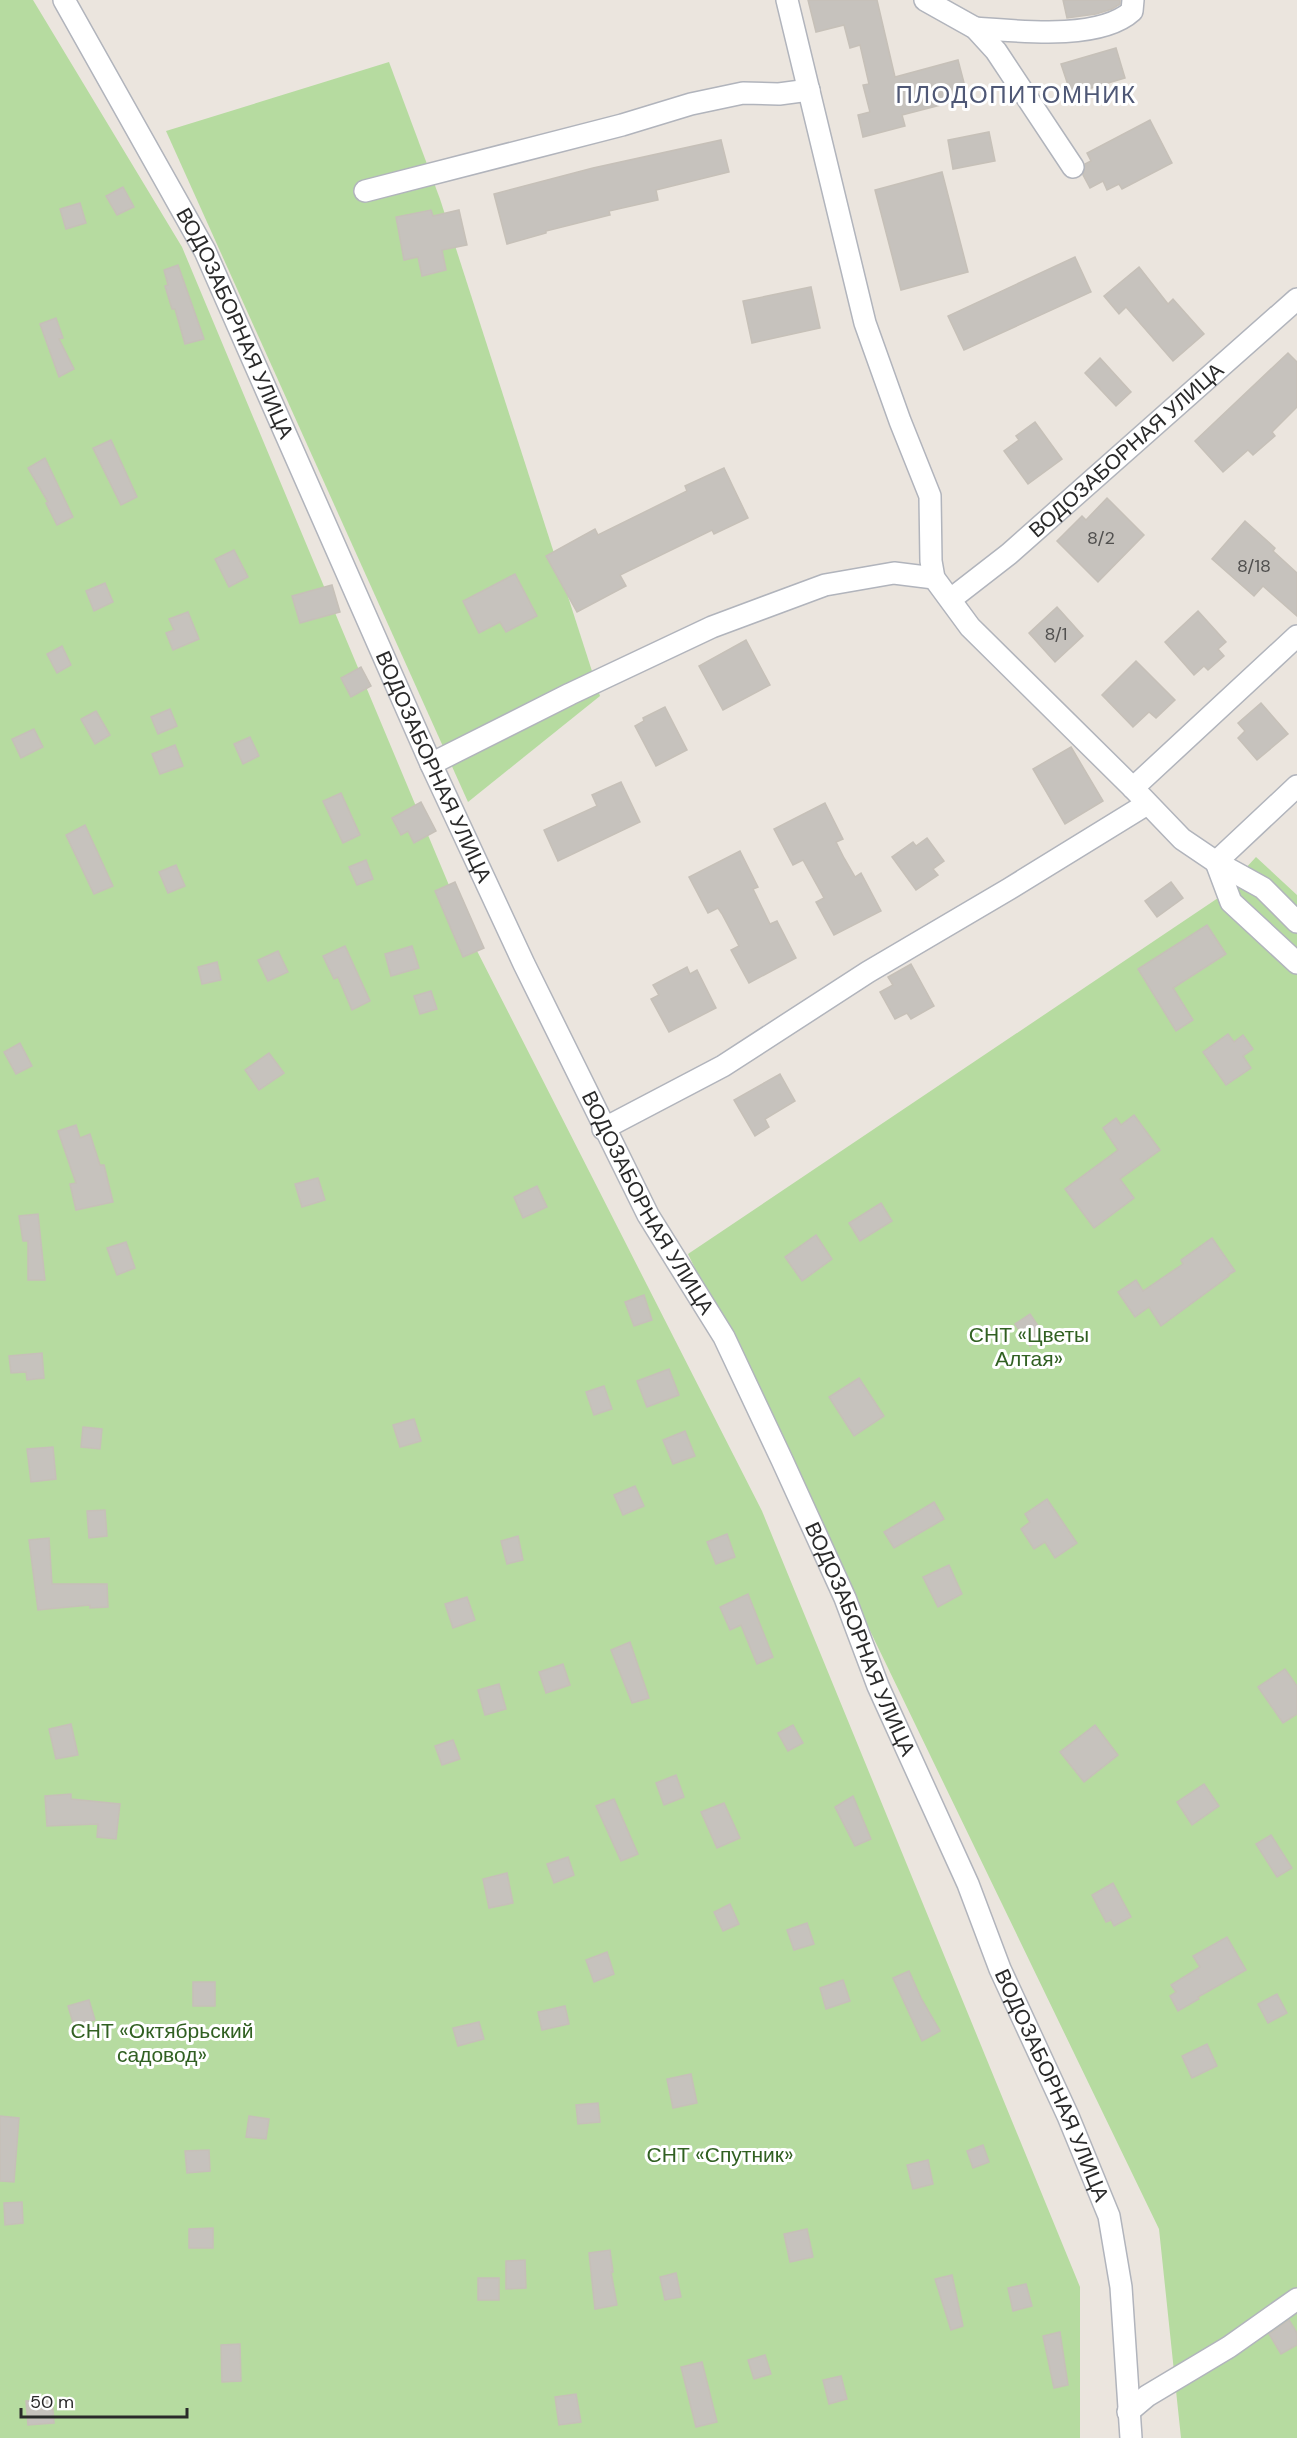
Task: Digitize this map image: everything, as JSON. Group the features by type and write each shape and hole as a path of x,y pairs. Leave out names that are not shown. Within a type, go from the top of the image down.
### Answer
{"street":[{"name":"ВОДОЗАБОРНАЯ УЛИЦА","path":"64,0 205,251 431,764 603,1129 648,1215 723,1337 845,1598 878,1686 968,1884 1000,1969 1068,2116 1108,2216 1121,2287 1131,2438"},
{"path":"787,0 865,323 930,496 931,561 934,578 970,627 1182,839 1216,862 1263,888 1297,922"},
{"path":"925,0 975,28 996,51 1073,167"},
{"path":"975,28 1031,32 1093,29 1123,19 1132,11 1133,0"},
{"path":"365,191 622,125 691,104 743,93 778,94 809,90"},
{"name":"ВОДОЗАБОРНАЯ УЛИЦА","path":"951,599 1009,554 1297,299"},
{"path":"431,764 570,694 712,627 825,585 894,573 934,578"},
{"path":"603,1129 723,1066 868,972 1010,889 1140,796 1297,636"},
{"path":"1216,862 1297,786"},
{"path":"1216,862 1231,902 1297,963"},
{"path":"1128,2412 1147,2396 1228,2347 1297,2299"}],"green space":[{"name":"СНТ «Спутник»","path":"0,0 33,0 182,247 474,945 762,1511 1080,2287 1080,2438 0,2438"},
{"path":"389,62 440,199 600,696 468,802 166,131"},
{"name":"СНТ «Цветы Алтая»","path":"1256,857 1297,895 1297,2438 1181,2438 1159,2229 688,1254 1218,898"}],"building":[{"path":"808,0 877,0 895,77 958,60 968,98 902,115 905,126 863,137 858,115 870,112 863,85 869,84 860,45 850,48 844,25 816,32"},
{"path":"1063,0 1120,0 1120,4 1096,14 1067,18"},
{"path":"1116,48 1125,78 1071,94 1061,64"},
{"path":"1150,120 1172,163 1122,189 1119,184 1107,190 1103,181 1090,188 1083,175 1085,164 1091,161 1087,153"},
{"path":"989,132 995,161 953,169 948,140"},
{"path":"721,140 729,172 656,190 658,200 609,211 610,215 546,231 546,233 507,244 494,194 593,168"},
{"path":"942,172 968,272 901,290 875,190"},
{"path":"123,187 134,207 117,215 106,196"},
{"path":"80,203 86,223 66,229 60,209"},
{"path":"431,210 433,216 459,210 467,245 442,250 446,270 422,276 418,257 404,260 396,217"},
{"path":"1075,257 1091,292 964,350 948,316"},
{"path":"178,265 204,339 185,344 175,309 172,309 165,286 168,285 164,270"},
{"path":"1139,267 1168,304 1173,299 1204,334 1173,361 1126,307 1119,314 1104,296"},
{"path":"811,287 820,328 752,343 743,301"},
{"path":"56,318 63,338 59,339 74,369 59,377 40,324"},
{"path":"1288,353 1297,362 1297,407 1272,432 1275,436 1253,455 1248,450 1223,472 1195,441"},
{"path":"1100,358 1131,392 1116,406 1085,373"},
{"path":"1035,422 1062,459 1028,484 1004,451 1019,440 1016,436"},
{"path":"111,440 137,497 121,505 93,448"},
{"path":"45,458 73,517 57,525 46,503 48,502 28,468"},
{"path":"724,468 748,518 714,534 712,530 620,575 626,586 577,612 546,556 595,529 598,535 687,491 685,486"},
{"path":"1107,498 1144,535 1098,582 1057,541 1082,516 1086,520"},
{"path":"1245,521 1275,548 1273,551 1297,573 1297,616 1263,586 1254,596 1212,559"},
{"path":"234,550 248,577 229,587 215,559"},
{"path":"515,574 537,616 506,632 500,622 479,633 463,601"},
{"path":"105,583 113,602 94,611 86,591"},
{"path":"332,585 340,612 300,623 292,596"},
{"path":"1057,607 1083,636 1055,662 1029,633"},
{"path":"1198,611 1226,642 1218,649 1224,656 1208,670 1204,666 1194,675 1165,642"},
{"path":"188,612 199,639 173,650 166,633 174,630 169,619"},
{"path":"746,640 770,685 723,710 699,666"},
{"path":"62,646 71,665 57,673 47,654"},
{"path":"1136,661 1175,700 1156,718 1149,712 1133,727 1102,695"},
{"path":"361,667 371,686 351,697 341,678"},
{"path":"1261,703 1288,734 1257,760 1238,738 1245,731 1238,723"},
{"path":"665,707 687,750 656,766 635,726 644,721 643,718"},
{"path":"170,709 177,726 158,734 151,717"},
{"path":"96,711 110,735 95,744 81,719"},
{"path":"34,729 43,747 21,758 12,739"},
{"path":"250,737 259,756 243,764 234,744"},
{"path":"175,745 183,766 160,774 152,754"},
{"path":"1071,747 1103,801 1065,824 1033,769"},
{"path":"621,782 640,822 558,861 544,830 597,806 592,795"},
{"path":"341,793 360,835 343,843 323,801"},
{"path":"421,802 436,831 414,843 408,831 401,835 392,818"},
{"path":"825,803 843,839 836,842 844,858 855,877 861,873 881,911 834,935 816,902 824,898 803,860 793,865 774,829"},
{"path":"85,825 113,886 94,894 66,835"},
{"path":"927,838 944,861 933,869 938,875 916,890 892,857 913,842 916,846"},
{"path":"740,851 758,887 753,889 770,924 777,921 796,958 749,983 731,950 739,946 722,914 718,908 708,913 689,877"},
{"path":"366,860 373,879 357,885 349,867"},
{"path":"176,865 185,886 168,893 159,872"},
{"path":"455,882 484,948 463,957 435,891"},
{"path":"1171,882 1183,898 1157,917 1145,901"},
{"path":"1207,925 1226,954 1173,988 1193,1020 1176,1031 1138,969"},
{"path":"345,946 370,1001 352,1010 338,977 334,979 323,956"},
{"path":"412,946 419,968 391,976 385,954"},
{"path":"278,951 288,972 268,981 258,960"},
{"path":"217,962 221,980 202,984 198,967"},
{"path":"911,964 934,1006 911,1019 907,1013 895,1019 880,992 893,985 888,977"},
{"path":"687,967 690,974 697,970 716,1008 669,1032 651,999 659,995 653,985"},
{"path":"431,991 437,1009 420,1014 414,996"},
{"path":"1228,1034 1234,1042 1243,1035 1253,1049 1243,1056 1251,1068 1226,1085 1203,1052"},
{"path":"20,1043 32,1066 16,1074 4,1052"},
{"path":"269,1053 284,1073 259,1090 245,1070"},
{"path":"780,1074 795,1101 765,1119 769,1127 755,1136 734,1100"},
{"path":"1134,1115 1160,1150 1120,1179 1134,1198 1094,1228 1065,1189 1118,1150 1103,1128 1116,1118 1121,1125"},
{"path":"76,1125 80,1138 90,1134 100,1165 104,1165 113,1202 76,1210 70,1184 76,1183 58,1131"},
{"path":"318,1178 325,1200 302,1207 295,1184"},
{"path":"537,1186 547,1207 523,1218 514,1197"},
{"path":"881,1203 892,1221 860,1241 849,1223"},
{"path":"38,1214 45,1280 28,1280 28,1241 23,1241 19,1216"},
{"path":"816,1235 832,1259 802,1281 785,1257"},
{"path":"1212,1238 1235,1271 1161,1326 1149,1307 1135,1317 1118,1292 1136,1280 1143,1291 1183,1264 1181,1260"},
{"path":"126,1242 135,1268 117,1275 107,1248"},
{"path":"644,1295 652,1320 634,1326 625,1302"},
{"path":"1030,1314 1045,1336 1030,1346 1015,1324"},
{"path":"42,1353 44,1378 27,1380 26,1372 11,1373 9,1356"},
{"path":"669,1369 679,1395 647,1407 637,1381"},
{"path":"859,1378 884,1416 854,1436 829,1397"},
{"path":"604,1386 612,1409 594,1415 586,1392"},
{"path":"414,1419 421,1441 400,1447 393,1425"},
{"path":"83,1427 102,1429 100,1449 81,1447"},
{"path":"685,1431 695,1456 673,1464 663,1440"},
{"path":"53,1447 56,1479 31,1482 27,1449"},
{"path":"635,1486 644,1506 623,1515 614,1495"},
{"path":"1047,1499 1077,1543 1055,1558 1045,1542 1034,1549 1021,1529 1030,1522 1025,1514"},
{"path":"934,1502 944,1519 894,1548 884,1532"},
{"path":"105,1510 107,1536 89,1538 87,1511"},
{"path":"727,1534 735,1557 716,1564 707,1542"},
{"path":"518,1536 523,1560 507,1564 501,1541"},
{"path":"49,1538 52,1584 107,1584 108,1607 90,1608 90,1605 38,1610 29,1540"},
{"path":"949,1565 962,1594 938,1607 923,1577"},
{"path":"748,1594 773,1657 757,1664 741,1625 730,1630 720,1607"},
{"path":"467,1597 475,1620 453,1628 445,1604"},
{"path":"630,1642 649,1698 632,1703 611,1650"},
{"path":"563,1664 570,1685 546,1693 539,1672"},
{"path":"1285,1669 1297,1686 1297,1714 1283,1723 1258,1687"},
{"path":"499,1684 506,1709 485,1715 478,1690"},
{"path":"71,1724 78,1755 56,1759 49,1729"},
{"path":"793,1725 803,1743 788,1751 778,1733"},
{"path":"1095,1725 1118,1755 1084,1782 1060,1752"},
{"path":"453,1740 460,1759 442,1765 435,1746"},
{"path":"676,1775 684,1797 664,1805 656,1783"},
{"path":"1204,1784 1219,1806 1192,1825 1177,1802"},
{"path":"71,1794 71,1799 120,1804 116,1839 97,1837 98,1824 47,1826 45,1796"},
{"path":"853,1796 871,1839 855,1846 835,1807"},
{"path":"614,1799 638,1854 621,1861 596,1806"},
{"path":"724,1803 740,1838 717,1848 701,1812"},
{"path":"1271,1835 1292,1868 1277,1877 1256,1844"},
{"path":"568,1857 574,1875 554,1883 547,1864"},
{"path":"507,1873 513,1903 489,1908 483,1879"},
{"path":"1113,1883 1131,1917 1114,1926 1111,1920 1106,1922 1092,1895"},
{"path":"730,1904 739,1924 723,1931 714,1912"},
{"path":"807,1923 814,1944 794,1950 787,1930"},
{"path":"1227,1937 1246,1970 1178,2011 1170,1996 1176,1992 1171,1985 1200,1967 1193,1956"},
{"path":"607,1952 614,1974 594,1982 586,1960"},
{"path":"909,1971 940,2031 922,2041 893,1978"},
{"path":"843,1980 850,2001 826,2009 820,1988"},
{"path":"193,1982 215,1982 215,2006 193,2006"},
{"path":"1277,1994 1287,2013 1268,2023 1258,2004"},
{"path":"89,2000 95,2020 74,2026 68,2006"},
{"path":"565,2006 569,2024 542,2030 538,2012"},
{"path":"479,2022 484,2039 458,2046 453,2028"},
{"path":"1207,2044 1217,2066 1192,2078 1182,2056"},
{"path":"691,2074 697,2103 673,2108 667,2079"},
{"path":"598,2103 600,2122 578,2124 576,2105"},
{"path":"0,2116 19,2118 14,2182 0,2181"},
{"path":"249,2116 269,2119 266,2139 246,2137"},
{"path":"983,2145 989,2162 973,2168 967,2151"},
{"path":"209,2150 210,2171 187,2173 185,2151"},
{"path":"928,2160 933,2184 913,2189 907,2165"},
{"path":"22,2202 23,2223 5,2225 4,2203"},
{"path":"213,2228 213,2248 189,2248 189,2229"},
{"path":"807,2229 813,2257 790,2262 784,2234"},
{"path":"610,2250 617,2305 595,2309 589,2253"},
{"path":"525,2260 526,2288 506,2289 506,2261"},
{"path":"676,2273 681,2297 665,2300 660,2277"},
{"path":"952,2275 963,2326 951,2330 935,2279"},
{"path":"478,2278 499,2278 499,2300 478,2300"},
{"path":"1026,2284 1032,2306 1013,2311 1008,2288"},
{"path":"1289,2320 1297,2333 1297,2345 1281,2354 1269,2334"},
{"path":"1060,2332 1068,2385 1054,2388 1043,2336"},
{"path":"240,2344 241,2381 222,2382 221,2345"},
{"path":"765,2355 771,2374 754,2379 748,2360"},
{"path":"702,2362 717,2422 696,2427 681,2367"},
{"path":"841,2376 847,2399 829,2404 823,2380"},
{"path":"576,2394 581,2422 559,2425 555,2397"},
{"path":"52,2399 54,2423 28,2425 26,2401"}],"district":[{"name":"ПЛОДОПИТОМНИК","path":"1016,95"}],"park label":[{"name":"СНТ «Октябрьский садовод»","path":"162,2043"}]}
